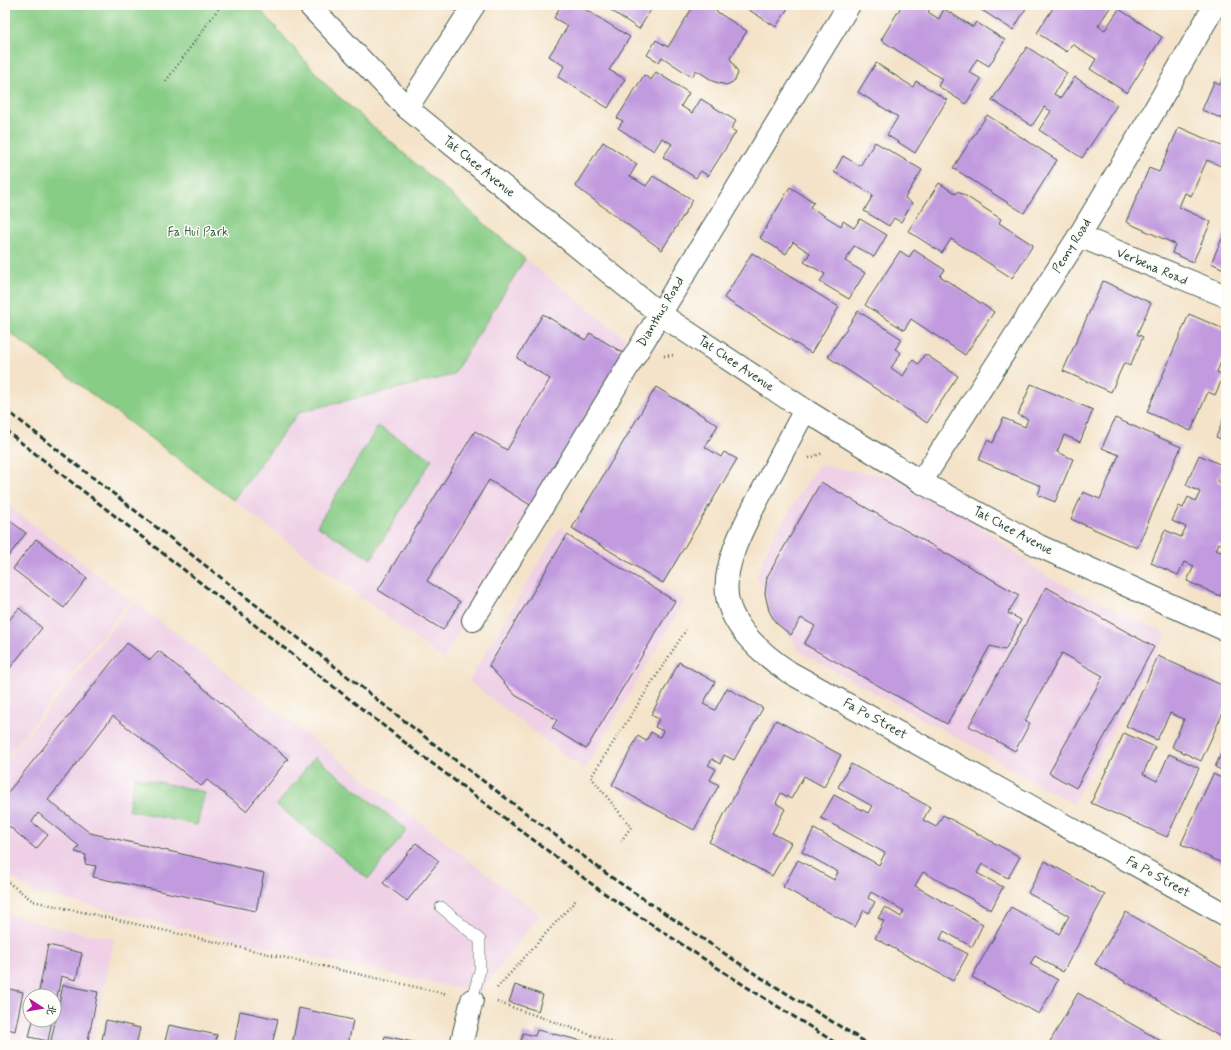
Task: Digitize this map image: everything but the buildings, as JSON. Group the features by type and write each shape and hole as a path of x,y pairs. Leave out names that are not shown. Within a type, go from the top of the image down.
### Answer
{"street":[{"name":"Tat Chee Avenue","path":"309,5 407,108 660,314 805,410 921,482 1039,546 1226,630"},
{"path":"407,108 474,5"},
{"name":"Dianthus Road","path":"473,620 849,5"},
{"name":"Peony Road","path":"921,482 1079,236 1215,5"},
{"name":"Verbena Road","path":"1079,236 1226,296"},
{"name":"Fa Po Street","path":"805,410 740,535 731,560 727,580 729,605 752,643 769,659 789,672 1226,915"},
{"path":"461,1045 480,999"}],"lane":[{"path":"441,907 480,940 480,999"}],"path":[{"path":"166,81 219,8"},
{"path":"661,359 665,356 677,355"},
{"path":"805,460 825,452"},
{"path":"621,841 631,827 591,777 686,630"},
{"path":"5,880 33,901 480,999 620,1045"},
{"path":"480,999 576,900"}],"shaded area":[{"path":"525,259 629,341 443,659 233,500 299,412 453,375"},
{"path":"818,465 921,482 1049,578 1167,634 1073,804 958,738 800,652 757,577 764,556 774,535"},
{"path":"5,503 130,600 5,760"},
{"path":"560,527 685,601 584,770 469,681"},
{"path":"134,601 540,915 479,993 207,934 33,892 5,872 5,764"},
{"path":"5,911 8,914 49,926 114,939 92,1045 5,1045"}],"green space":[{"name":"Fa Hui Park","path":"5,5 256,5 330,89 525,259 453,375 299,412 233,500 5,329"},
{"path":"378,426 432,459 371,559 317,526"},
{"path":"315,757 407,830 368,879 277,805"},
{"path":"135,777 205,792 197,825 128,810"}],"railway":[{"path":"5,409 434,744 611,877 752,972 870,1045"},
{"path":"5,430 421,755 601,891 742,984 839,1045"}]}
